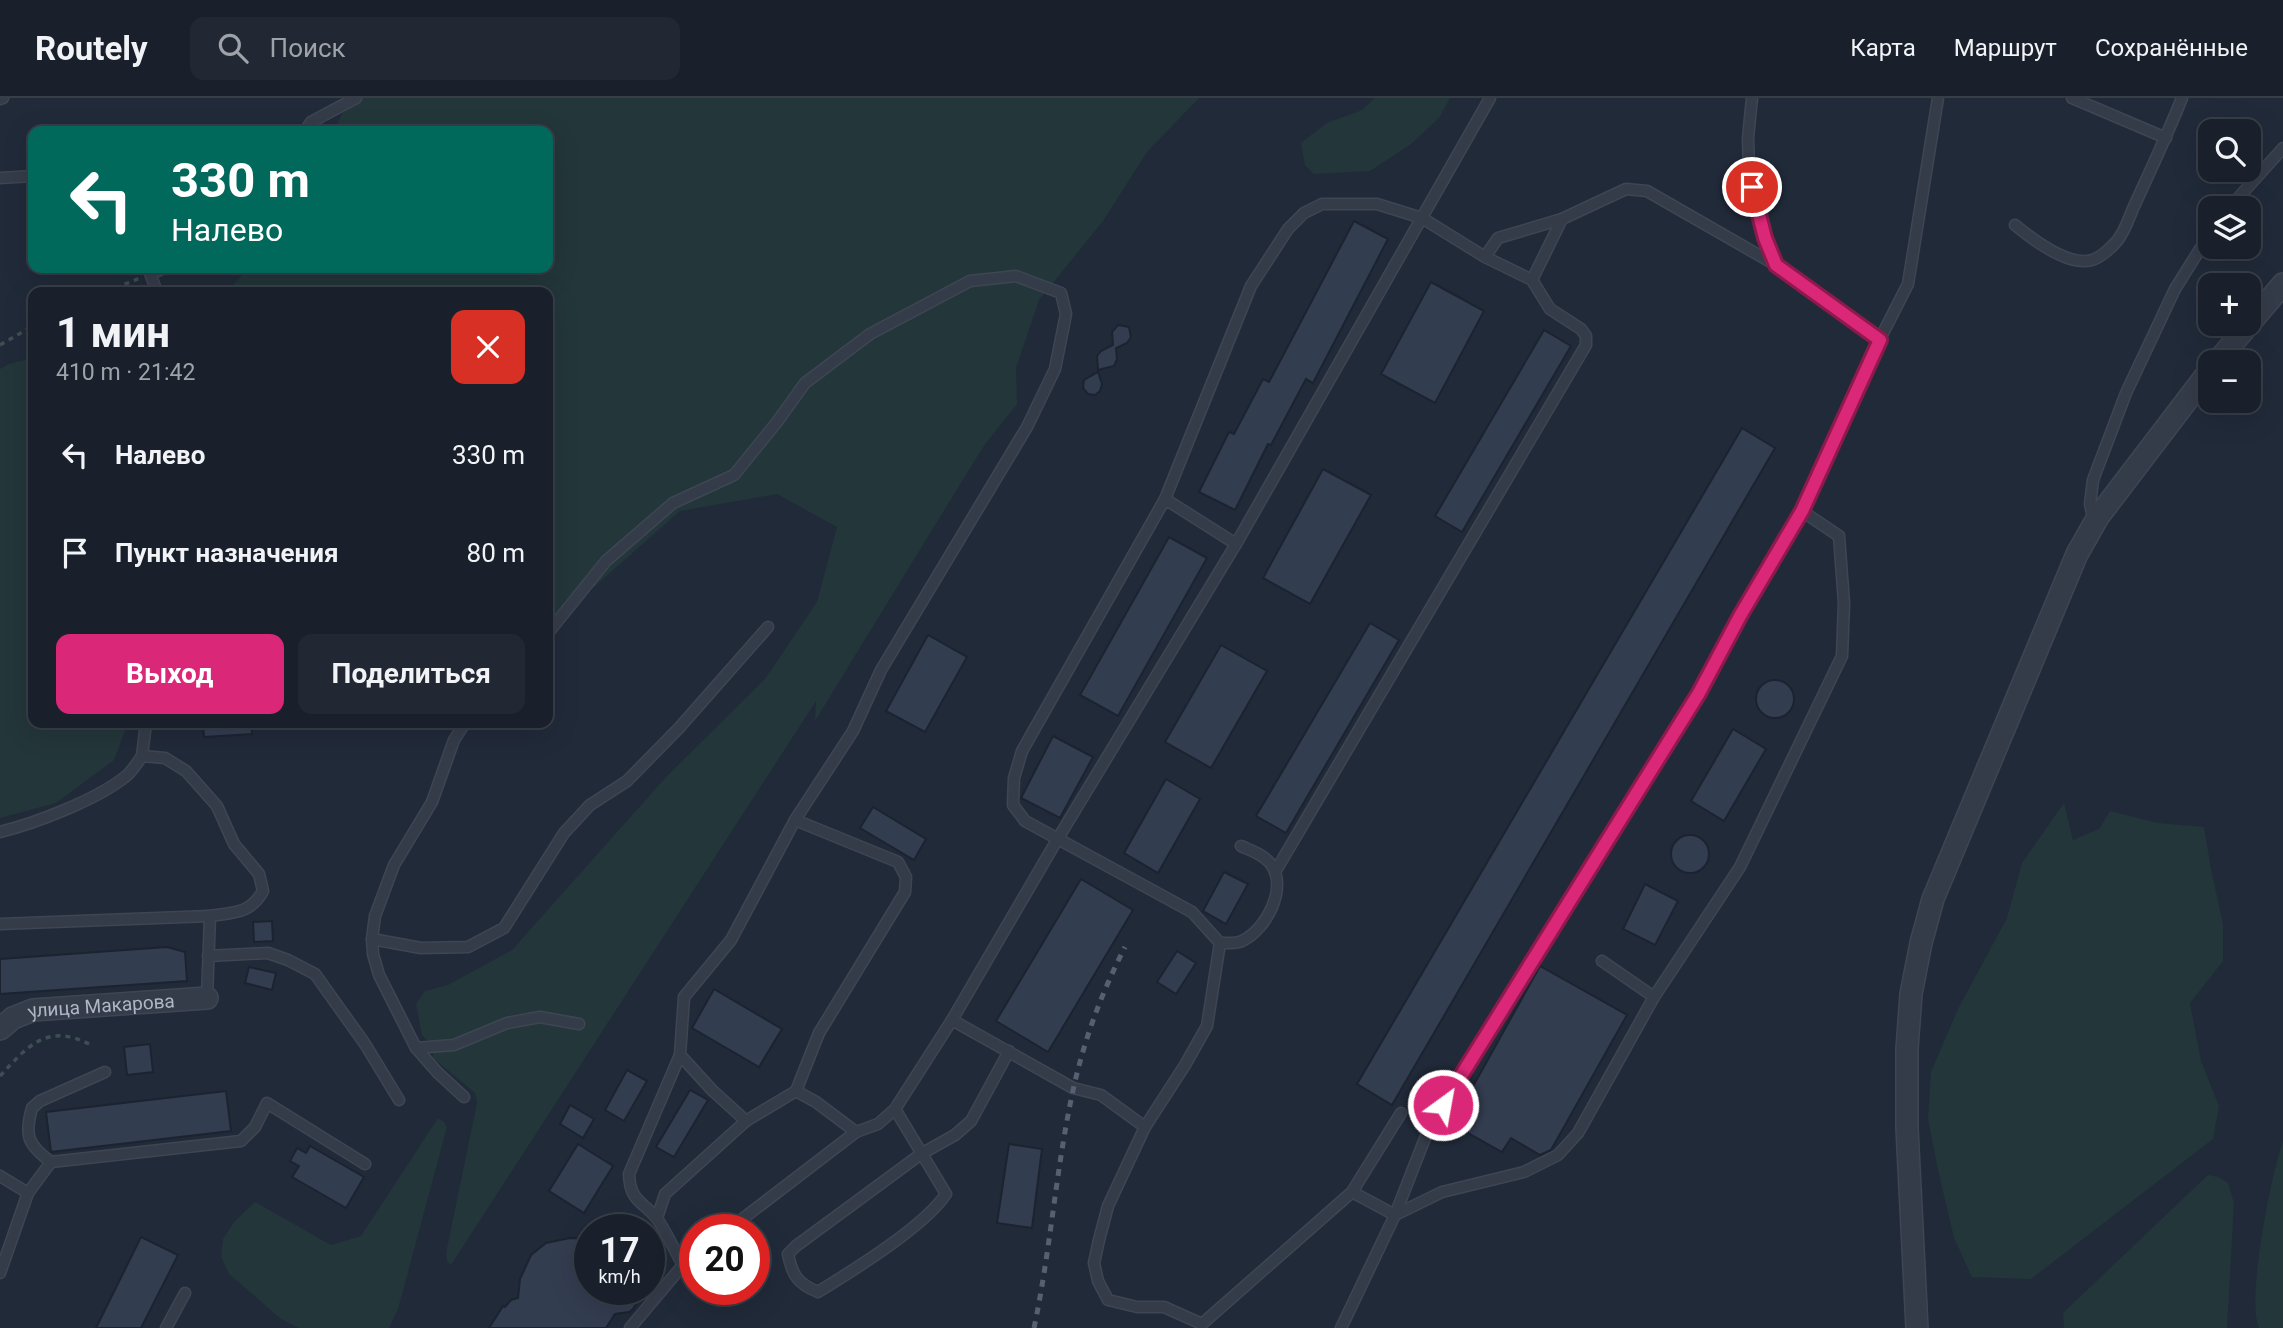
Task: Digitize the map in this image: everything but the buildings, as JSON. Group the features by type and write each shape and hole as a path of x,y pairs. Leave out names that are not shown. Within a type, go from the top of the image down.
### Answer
{"street":[{"path":"2227,350 2283,284"},
{"path":"1917,1328 1907,1128 1907,1062 1911,994 1933,899 2077,554 2094,524 2198,385"},
{"name":"улица Макарова","path":"0,1029 13,1018 33,1010 207,998"}],"lane":[{"path":"308,126 356,98"},
{"path":"749,1214 856,1132 878,1124 895,1109 952,1020 1236,544 1490,98"},
{"path":"1752,98 1748,138 1749,168 1755,206 1776,265"},
{"path":"1341,1328 1395,1215 1429,1128 1685,717 1802,511 1908,284 1938,98"},
{"path":"2072,98 2166,138"},
{"path":"2015,225 2059,255 2082,261 2092,260 2118,241 2182,98"},
{"path":"2239,196 2283,148"},
{"path":"0,178 28,176"},
{"path":"1485,257 1498,238 1562,219 1626,189 1647,191 1776,265 1880,340"},
{"path":"1241,846 1261,855 1271,864 1278,891 1273,906 1253,935 1238,943 1220,943 1192,912 1025,821 1013,805 1014,778 1022,751 1165,499 1251,286 1289,229 1304,214 1322,204 1377,204 1422,218 1485,257 1532,279 1550,309 1581,329 1586,336 1586,345 1275,872"},
{"path":"1532,279 1562,219"},
{"path":"2094,524 2090,504 2092,480 2126,393 2175,289 2198,252"},
{"path":"553,627 606,561 673,503 734,475 805,383 870,334 970,281 1016,276 1061,293 1066,314 1055,369 1027,428 881,670 853,731 794,820 731,940 684,997 680,1055 629,1174 629,1189 636,1200 651,1214"},
{"path":"1165,499 1236,544"},
{"path":"1395,1215 1442,1192 1524,1172 1558,1155 1578,1133 1654,997 1740,867 1842,656 1844,603 1839,536 1802,511"},
{"path":"372,939 421,948 467,947 504,928 564,833 590,805 627,781 679,728 768,627"},
{"path":"0,832 21,827 79,803 127,776 142,756 145,728"},
{"path":"462,728 454,740 432,802 394,865 375,916 372,939 379,975 416,1048 464,1097"},
{"path":"0,924 210,916 240,911 255,905 263,891 259,874 234,844 217,806 186,771 165,758 142,756"},
{"path":"658,1214 664,1194 746,1121 796,1091 819,1033 905,892 906,877 898,862 794,820"},
{"path":"207,998 210,916"},
{"path":"1220,943 1207,1026 1145,1127 1108,1206 1094,1264 1098,1281 1108,1300 1137,1307 1164,1307 1202,1324 1352,1192 1401,1113"},
{"path":"208,956 268,953 315,974 345,1014 399,1100"},
{"path":"1602,961 1654,997"},
{"path":"416,1048 454,1045 507,1023 540,1017 579,1024"},
{"path":"952,1020 1073,1088 1101,1095 1145,1127"},
{"path":"895,1109 921,1154 946,1194 938,1206 886,1246 818,1292 802,1286 791,1271 788,1254 921,1154 955,1135 971,1121 1009,1051"},
{"path":"680,1055 712,1090 746,1121"},
{"path":"105,1072 40,1101 32,1108 27,1135 35,1150 51,1162 241,1141 255,1127 267,1103 365,1164"},
{"path":"796,1091 856,1132"},
{"path":"0,1273 28,1193 51,1162"},
{"path":"0,1176 28,1193"},
{"path":"1352,1192 1395,1215"},
{"path":"665,1233 679,1258"},
{"path":"630,1328 679,1270"},
{"path":"166,1328 185,1293"}],"path":[{"path":"117,287 148,273"},
{"path":"0,345 28,329"},
{"path":"0,1076 38,1040 70,1037 91,1045"}],"green space":[{"path":"358,98 1199,98 1147,152 1103,221 1039,300 1016,368 1017,404 983,447 815,721 816,701 451,1265 447,1261 446,1253 477,1103 475,1093 433,1058 433,1054 437,1050 540,1016 455,1043 429,1043 422,1035 416,1004 425,991 448,985 512,950 666,777 765,679 817,602 837,527 777,494 680,511 594,587 553,616 553,287 231,287 244,273 553,273 553,126 336,126 346,105"},
{"path":"1375,98 1450,98 1439,118 1411,144 1370,171 1314,174 1305,165 1301,143 1327,123 1362,110"},
{"path":"28,359 28,728 126,728 114,760 56,803 0,818 0,369"},
{"path":"2064,803 2073,840 2099,829 2110,811 2158,823 2204,827 2223,924 2223,961 2190,1003 2201,1061 2219,1106 2213,1139 2031,1279 1972,1277 1954,1238 1938,1170 1928,1119 1931,1072 1958,1009 2007,918 2022,863"},
{"path":"438,1118 447,1127 398,1309 389,1328 299,1328 281,1319 229,1274 221,1256 223,1239 235,1221 255,1202 331,1245 361,1236"},
{"path":"2283,1142 2283,1328 2259,1328 2256,1314 2258,1265 2272,1180"},
{"path":"2208,1175 2228,1183 2234,1203 2227,1328 2064,1328 2063,1313"}],"railway":[{"path":"1034,1328 1074,1086 1095,1015 1125,947"}],"route":[{"path":"1443,1105 1699,693 1740,616 1802,511 1880,340 1776,265 1755,206 1752,187"}]}
